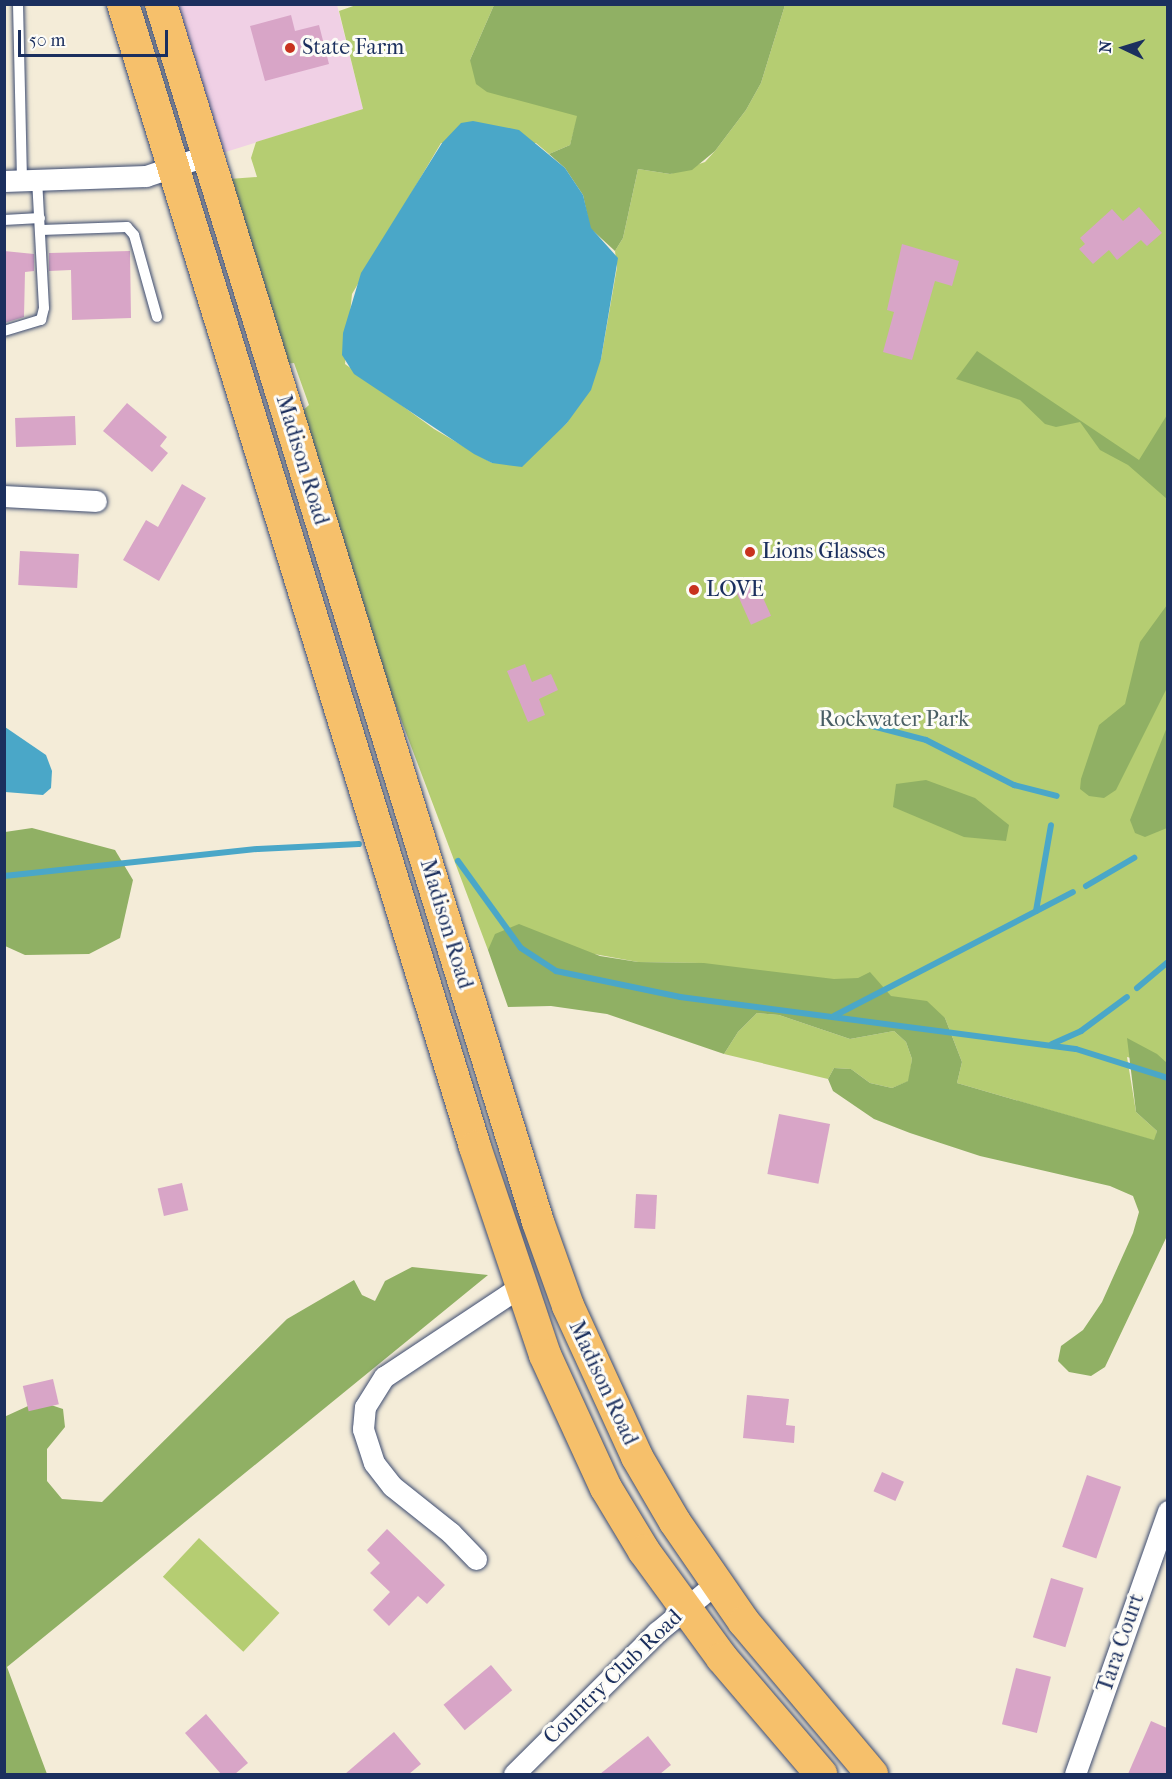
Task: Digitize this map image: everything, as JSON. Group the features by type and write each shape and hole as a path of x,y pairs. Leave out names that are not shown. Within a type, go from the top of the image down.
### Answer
{"main road":[{"name":"Madison Road","path":"123,4 521,1286 568,1409 606,1488 684,1609 821,1774"},
{"name":"Madison Road","path":"161,4 205,156 538,1222 568,1306 637,1457 716,1583 872,1774"}],"street":[{"path":"21,180 146,176 205,156"},
{"path":"4,496 96,501"},
{"path":"476,1559 451,1533 406,1499 374,1463 363,1429 365,1407 384,1377 521,1286"},
{"name":"Tara Court","path":"1075,1774 1167,1511"},
{"name":"Country Club Road","path":"514,1774 593,1692 716,1583"}],"lane":[{"path":"4,331 41,320 44,308 41,224 21,180 18,4"},
{"path":"4,220 41,224 127,227 134,235 157,317"}],"shaded area":[{"path":"169,5 337,5 363,109 216,155"}],"green space":[{"name":"Rockwater Park","path":"359,4 494,5 470,60 578,116 570,145 549,154 536,143 441,143 352,294 345,364 434,429 492,463 546,441 567,423 601,359 617,267 615,251 623,238 638,169 670,174 705,162 715,151 746,110 761,83 785,5 1167,5 1167,1067 1127,1057 1136,1112 1157,1131 1155,1141 957,1083 962,1062 945,1018 700,963 638,962 594,954 488,950 357,603 300,413 309,405 294,363 284,364 229,179 257,177 251,158 256,142 363,109 339,11"},
{"path":"494,5 785,5 761,83 746,110 715,151 692,170 670,174 638,169 623,238 615,251 590,228 583,195 565,168 549,154 570,145 577,116 487,92 476,84 470,60"},
{"path":"977,351 1139,460 1167,415 1167,499 1128,465 1100,450 1080,422 1056,427 1045,424 1020,400 956,379"},
{"path":"1167,605 1167,688 1116,790 1104,798 1089,796 1080,789 1081,779 1099,725 1125,704 1140,642"},
{"path":"1167,727 1167,828 1145,837 1135,833 1130,820"},
{"path":"926,780 975,798 1009,825 1006,841 964,837 893,807 896,784"},
{"path":"32,828 115,850 133,880 120,938 89,954 25,955 5,946 5,832"},
{"path":"519,924 600,956 638,962 704,963 834,979 858,978 870,972 891,996 927,1001 945,1018 962,1062 957,1083 1154,1140 1157,1131 1136,1112 1127,1038 1157,1054 1167,1063 1167,1236 1105,1367 1091,1376 1069,1372 1058,1361 1061,1346 1083,1330 1102,1302 1133,1233 1139,1212 1133,1196 1110,1186 980,1156 910,1133 874,1119 833,1091 828,1079 834,1068 851,1069 870,1083 892,1088 908,1081 912,1059 906,1042 894,1031 850,1039 779,1015 757,1013 738,1032 724,1054 607,1014 551,1006 508,1007 488,950 495,934"},
{"path":"757,1013 779,1015 850,1039 894,1031 906,1042 912,1059 909,1081 892,1088 870,1083 851,1069 834,1068 828,1079 724,1054 738,1032"},
{"path":"412,1267 488,1275 7,1667 47,1774 5,1774 4,1417 39,1401 63,1409 65,1427 47,1449 47,1481 62,1499 102,1502 287,1319 354,1280 362,1295 375,1301 385,1281"},
{"path":"199,1538 279,1613 243,1652 163,1577"}],"water":[{"path":"473,121 519,130 565,168 583,195 591,228 618,258 601,359 591,390 567,423 522,467 492,463 474,454 354,374 342,355 343,333 361,273 442,143 461,123"},
{"path":"5,727 46,755 52,771 51,788 43,795 5,792"}],"building":[{"name":"State Farm","path":"291,15 295,31 319,25 329,64 265,81 250,26"},
{"path":"1139,207 1162,233 1147,246 1141,240 1117,260 1109,250 1093,264 1079,249 1085,244 1080,238 1112,209 1123,221"},
{"path":"902,244 959,261 952,286 935,281 912,360 883,352 894,312 887,310"},
{"path":"4,251 34,254 34,271 25,272 24,317 4,323"},
{"path":"130,251 131,318 72,320 71,270 49,271 49,253"},
{"path":"127,403 167,437 160,446 168,453 152,472 103,431"},
{"path":"75,416 76,445 16,447 15,418"},
{"path":"182,484 206,498 159,581 123,560 146,520 158,527"},
{"path":"20,551 79,554 77,588 18,585"},
{"path":"756,582 771,616 751,625 736,591"},
{"path":"525,664 532,682 551,674 558,690 539,699 545,715 528,722 507,671"},
{"path":"779,1114 830,1124 818,1184 767,1174"},
{"path":"182,1183 188,1210 164,1216 158,1189"},
{"path":"636,1194 657,1195 655,1229 634,1228"},
{"path":"53,1379 59,1404 29,1411 23,1386"},
{"path":"747,1395 789,1399 786,1425 795,1426 794,1443 743,1438"},
{"path":"882,1472 904,1482 895,1501 873,1491"},
{"path":"1087,1475 1121,1487 1096,1559 1062,1547"},
{"path":"387,1529 445,1585 427,1604 418,1596 389,1626 373,1610 390,1592 370,1573 380,1563 367,1550"},
{"path":"1051,1578 1084,1588 1065,1647 1033,1637"},
{"path":"491,1665 512,1690 465,1730 444,1705"},
{"path":"1016,1668 1051,1677 1037,1733 1002,1724"},
{"path":"206,1714 248,1763 235,1774 221,1774 185,1733"},
{"path":"1151,1721 1167,1728 1167,1774 1128,1774"},
{"path":"394,1732 421,1764 409,1774 345,1774"},
{"path":"648,1736 671,1765 660,1774 600,1774"}],"waterway":[{"path":"827,715 835,717"},
{"path":"853,721 926,740 1014,785 1057,796"},
{"path":"1036,911 1051,825"},
{"path":"4,876 258,849 359,844"},
{"path":"1086,886 1134,858"},
{"path":"458,861 521,948 556,971 680,997 1076,1049 1168,1078"},
{"path":"834,1016 1073,892"},
{"path":"1137,988 1168,962"},
{"path":"1052,1044 1081,1031 1127,997"}],"place":[{"name":"State Farm","path":"290,48"},
{"name":"Lions Glasses","path":"750,552"},
{"name":"LOVE","path":"694,590"}]}
